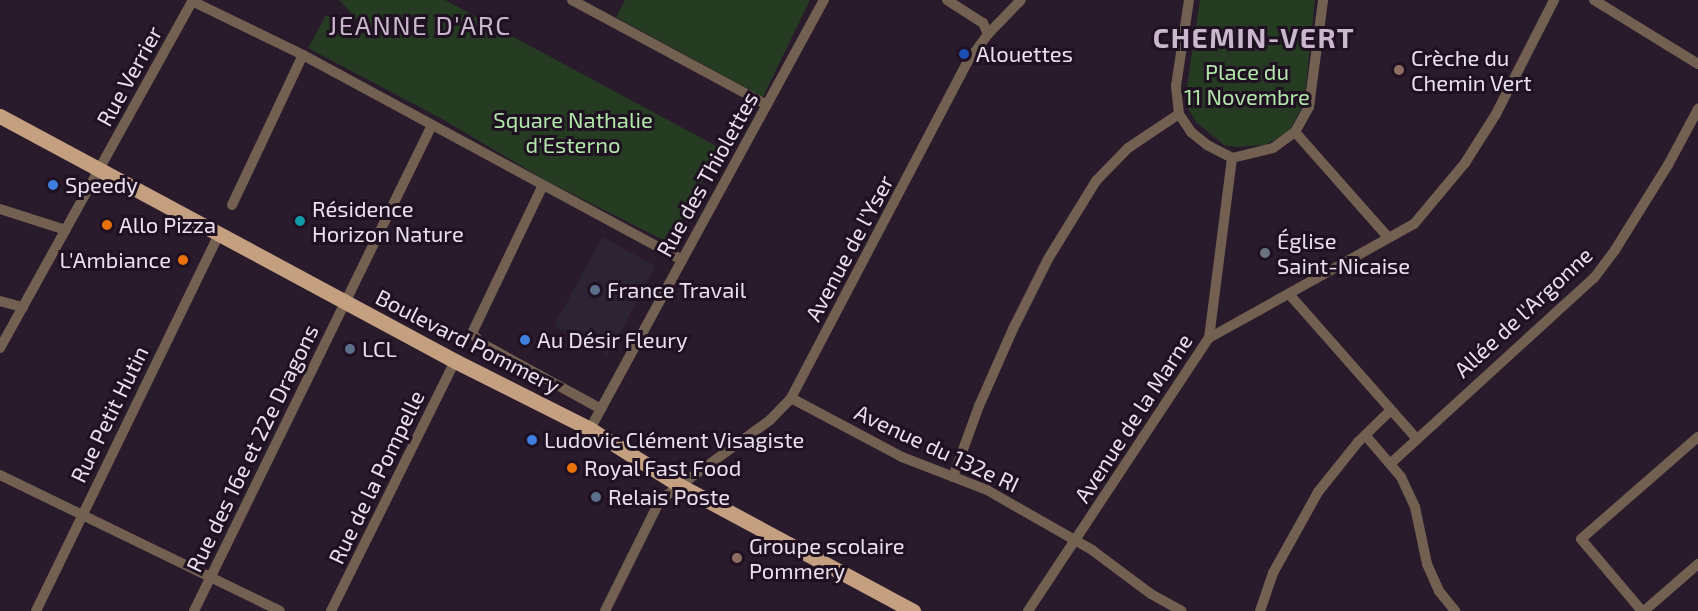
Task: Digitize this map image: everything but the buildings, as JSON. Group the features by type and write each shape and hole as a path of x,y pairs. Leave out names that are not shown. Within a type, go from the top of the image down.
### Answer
{"main road":[{"name":"Boulevard Pommery","path":"0,116 455,361 590,429 679,485 913,611"}],"street":[{"path":"572,0 767,105"},
{"name":"Rue des Thiolettes","path":"590,429 824,0"},
{"path":"947,0 982,23 988,34"},
{"name":"Avenue de l'Yser","path":"605,611 660,500 679,485 702,472 770,420 791,398 967,63 988,34 1021,0"},
{"path":"1189,0 1176,86 1179,114 1191,132 1207,145 1232,158 1273,148 1295,132 1309,107 1323,0"},
{"path":"1209,338 1414,224 1465,163 1496,114 1554,0"},
{"path":"1594,0 1698,64"},
{"path":"193,1 303,55 682,260"},
{"name":"Rue Verrier","path":"0,348 193,1"},
{"path":"232,205 303,55"},
{"name":"Allée de l'Argonne","path":"1390,464 1594,278 1668,165 1698,109"},
{"path":"953,477 979,406 1013,328 1047,261 1096,181 1128,148 1179,114"},
{"name":"Rue des 16e et 22e Dragons","path":"194,611 432,125"},
{"path":"1295,132 1388,237"},
{"name":"Avenue de la Marne","path":"1028,611 1071,538 1209,338 1232,158"},
{"path":"543,185 472,333 481,343 601,409"},
{"path":"0,209 66,230"},
{"name":"Rue Petit Hutin","path":"36,611 219,234"},
{"path":"1288,294 1416,438"},
{"path":"0,301 23,307"},
{"name":"Rue de la Pompelle","path":"332,611 455,361"},
{"name":"Avenue du 132e RI","path":"791,398 902,457 987,490 1071,538 1151,594 1182,611"},
{"path":"1260,611 1273,573 1318,492 1358,442 1390,411"},
{"path":"1366,436 1401,477 1415,507 1427,564 1439,591 1455,611"},
{"path":"1698,437 1581,539 1643,611 1698,564"},
{"path":"0,475 280,611"}],"shaded area":[{"path":"602,237 656,266 608,355 554,326"}],"green space":[{"name":"Square Nathalie d'Esterno","path":"339,0 445,0 720,148 669,243 545,180 442,119 308,48 326,15 377,40"},
{"path":"625,0 810,0 763,97 616,17"},
{"name":"Place du 11 Novembre","path":"1200,0 1315,0 1304,104 1288,132 1265,145 1237,147 1224,145 1196,122 1189,110 1186,93"}],"place":[{"name":"Alouettes","path":"964,54"},
{"name":"Crèche du Chemin Vert","path":"1399,70"},
{"name":"Speedy","path":"53,185"},
{"name":"Résidence Horizon Nature","path":"300,221"},
{"name":"Allo Pizza","path":"107,225"},
{"name":"Église Saint-Nicaise","path":"1265,253"},
{"name":"L'Ambiance","path":"183,260"},
{"name":"France Travail","path":"595,290"},
{"name":"Au Désir Fleury","path":"525,340"},
{"name":"LCL","path":"350,349"},
{"name":"Ludovic Clément Visagiste","path":"532,440"},
{"name":"Royal Fast Food","path":"572,468"},
{"name":"Relais Poste","path":"596,497"},
{"name":"Groupe scolaire Pommery","path":"737,558"}],"district":[{"name":"JEANNE D'ARC","path":"420,25"},
{"name":"CHEMIN-VERT","path":"1254,37"}]}
